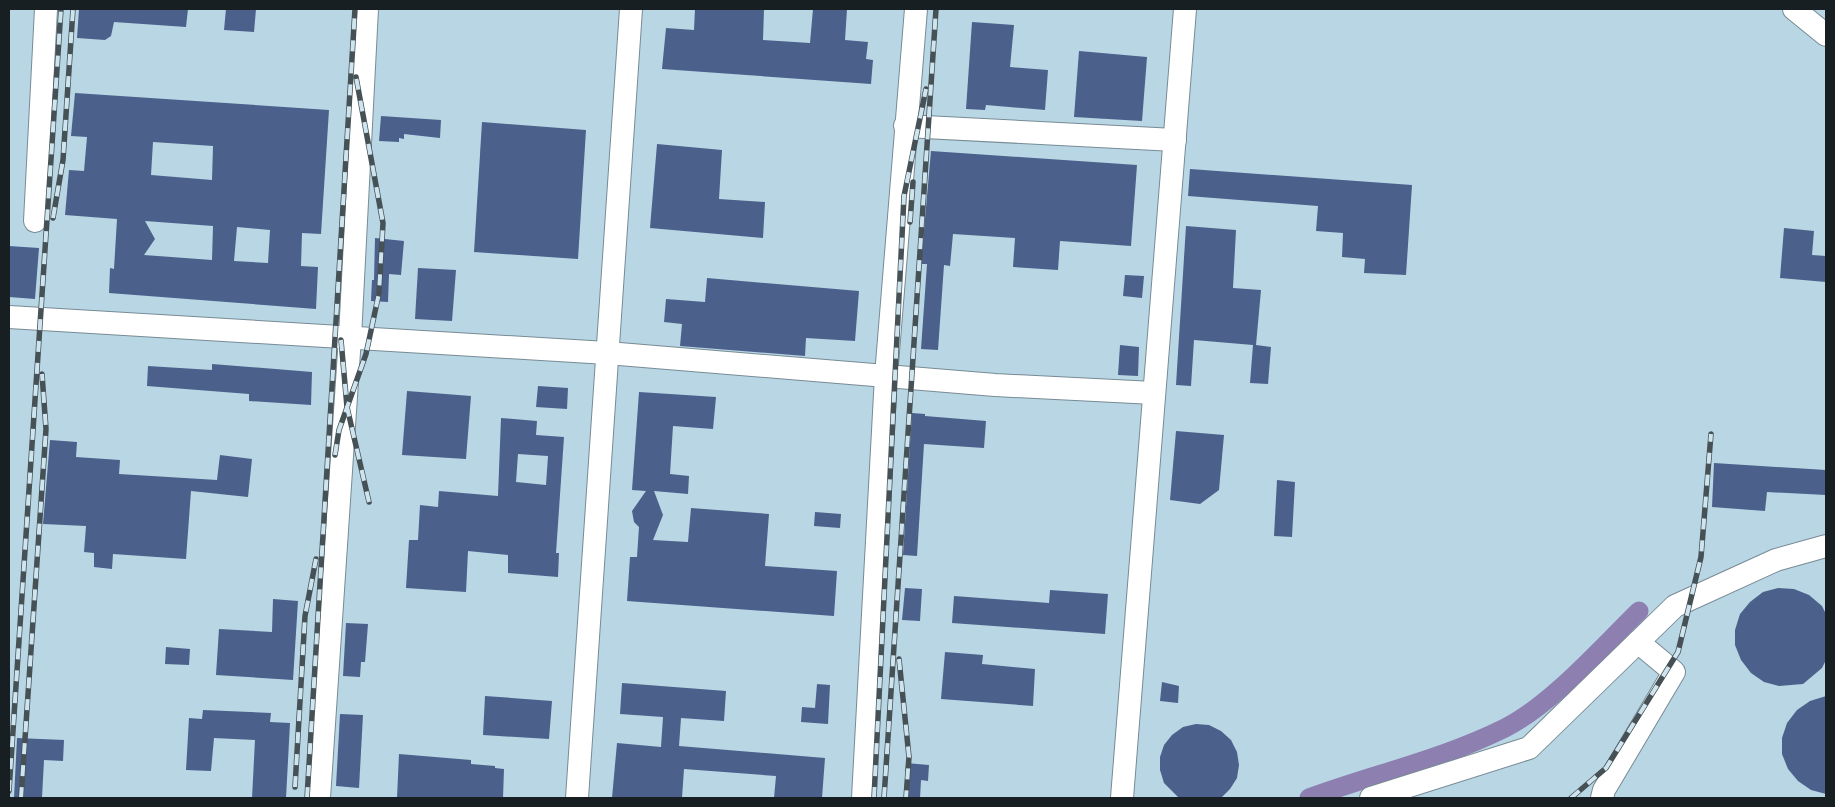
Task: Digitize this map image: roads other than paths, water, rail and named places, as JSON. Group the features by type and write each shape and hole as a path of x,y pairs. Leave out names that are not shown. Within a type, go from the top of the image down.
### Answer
{"street":[{"path":"35,221 46,9"},
{"path":"319,798 350,337 367,9"},
{"path":"577,798 631,9"},
{"path":"863,798 886,376 916,9"},
{"path":"1122,798 1185,9"},
{"path":"1794,9 1826,35"},
{"path":"905,126 1175,140"},
{"path":"9,317 607,353 995,385 1154,393"},
{"path":"1371,798 1411,792 1529,748 1675,606 1776,560 1826,546"},
{"path":"1600,796 1674,672 1638,642"}],"waterway":[{"path":"1309,798 1457,749 1505,728 1522,718 1558,690 1639,611"}],"railway":[{"path":"9,791 61,9"},
{"path":"53,218 63,160 73,9"},
{"path":"307,798 355,9"},
{"path":"884,798 936,9"},
{"path":"335,455 339,430 366,354 379,293 383,223 356,77"},
{"path":"874,798 904,196 926,89"},
{"path":"910,222 913,182"},
{"path":"341,340 347,407 369,502"},
{"path":"21,798 46,429 42,374"},
{"path":"1571,798 1606,768 1678,652 1701,557 1711,434"},
{"path":"295,787 305,616 316,559"},
{"path":"899,659 909,757 906,798"}]}
